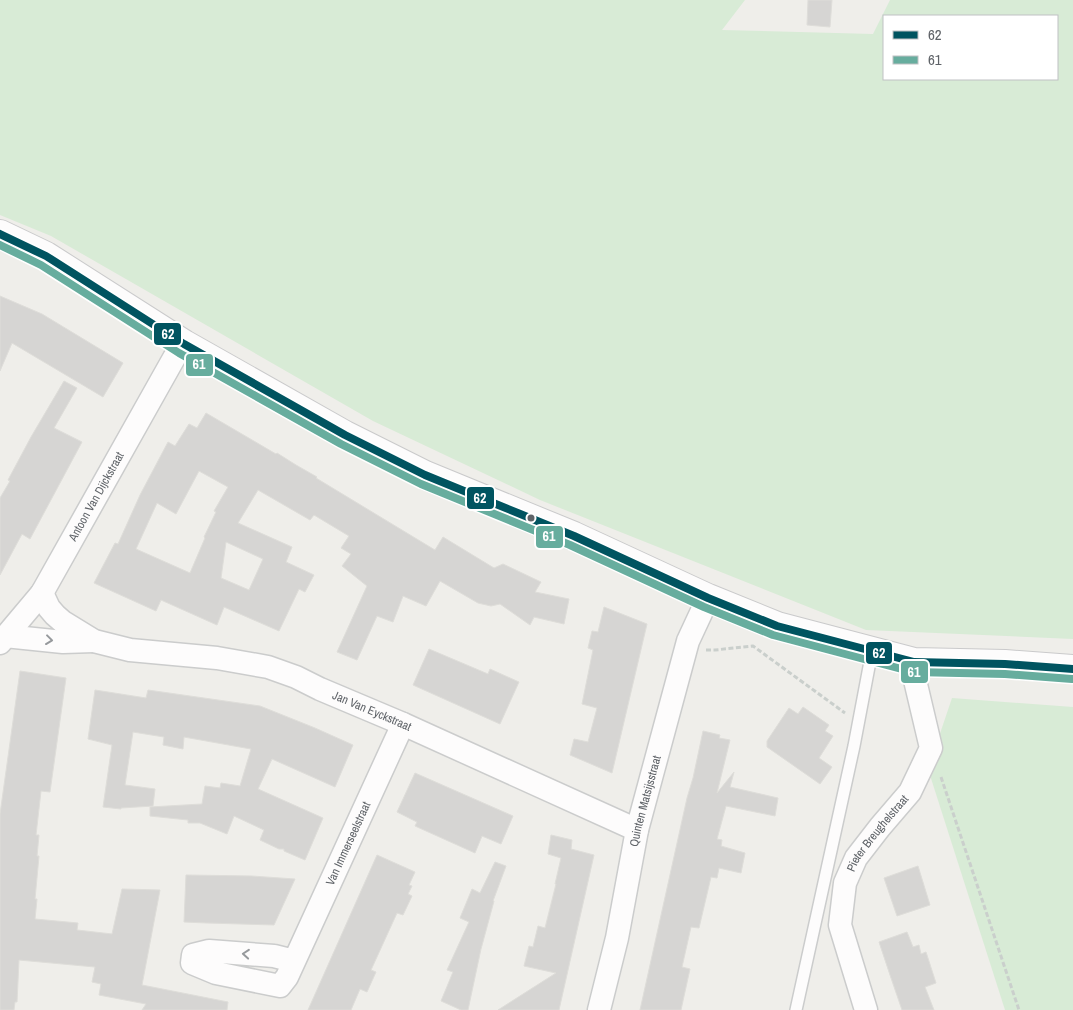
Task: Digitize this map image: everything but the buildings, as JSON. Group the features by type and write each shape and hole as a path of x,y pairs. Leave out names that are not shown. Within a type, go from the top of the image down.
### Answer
{"street":[{"path":"0,234 46,256 184,344 345,435 425,475 574,536 708,598 778,626 914,662 1005,664 1073,669"},
{"name":"Antoon Van Dijckstraat","path":"2,639 42,593 174,358 184,344"},
{"name":"Jan Van Eyckstraat","path":"42,593 49,608 59,619 94,640 130,650 217,658 268,667 296,677 403,724 637,830"},
{"name":"Quinten Matsijsstraat","path":"599,1010 617,938 637,830 688,641 708,598"},
{"name":"Jan Van Eyckstraat","path":"2,639 64,642 94,640"},
{"path":"914,662 914,676 931,748"},
{"name":"Van Immerseelstraat","path":"294,961 403,724"},
{"name":"Pieter Breughelstraat","path":"866,1010 840,925 844,883 856,858 910,792 931,748"}],"lane":[{"path":"796,1010 859,723 872,651"}],"path":[{"path":"688,641 707,650 753,646 859,723"},
{"path":"931,748 1019,1010"}],"green space":[{"path":"0,0 745,0 722,30 873,34 890,0 1073,0 1073,639 866,630 540,500 373,421 51,236 0,215"},
{"path":"952,698 1073,707 1073,1010 1005,1010 928,769"}],"transit line":[{"name":"62","path":"0,234 46,256 184,344 345,435 425,475 574,536 708,598 777,626 914,662 1005,664 1073,669"},
{"name":"61","path":"0,245 41,265 179,353 341,444 421,484 570,545 704,607 773,635 913,672 1005,674 1072,679"}]}
